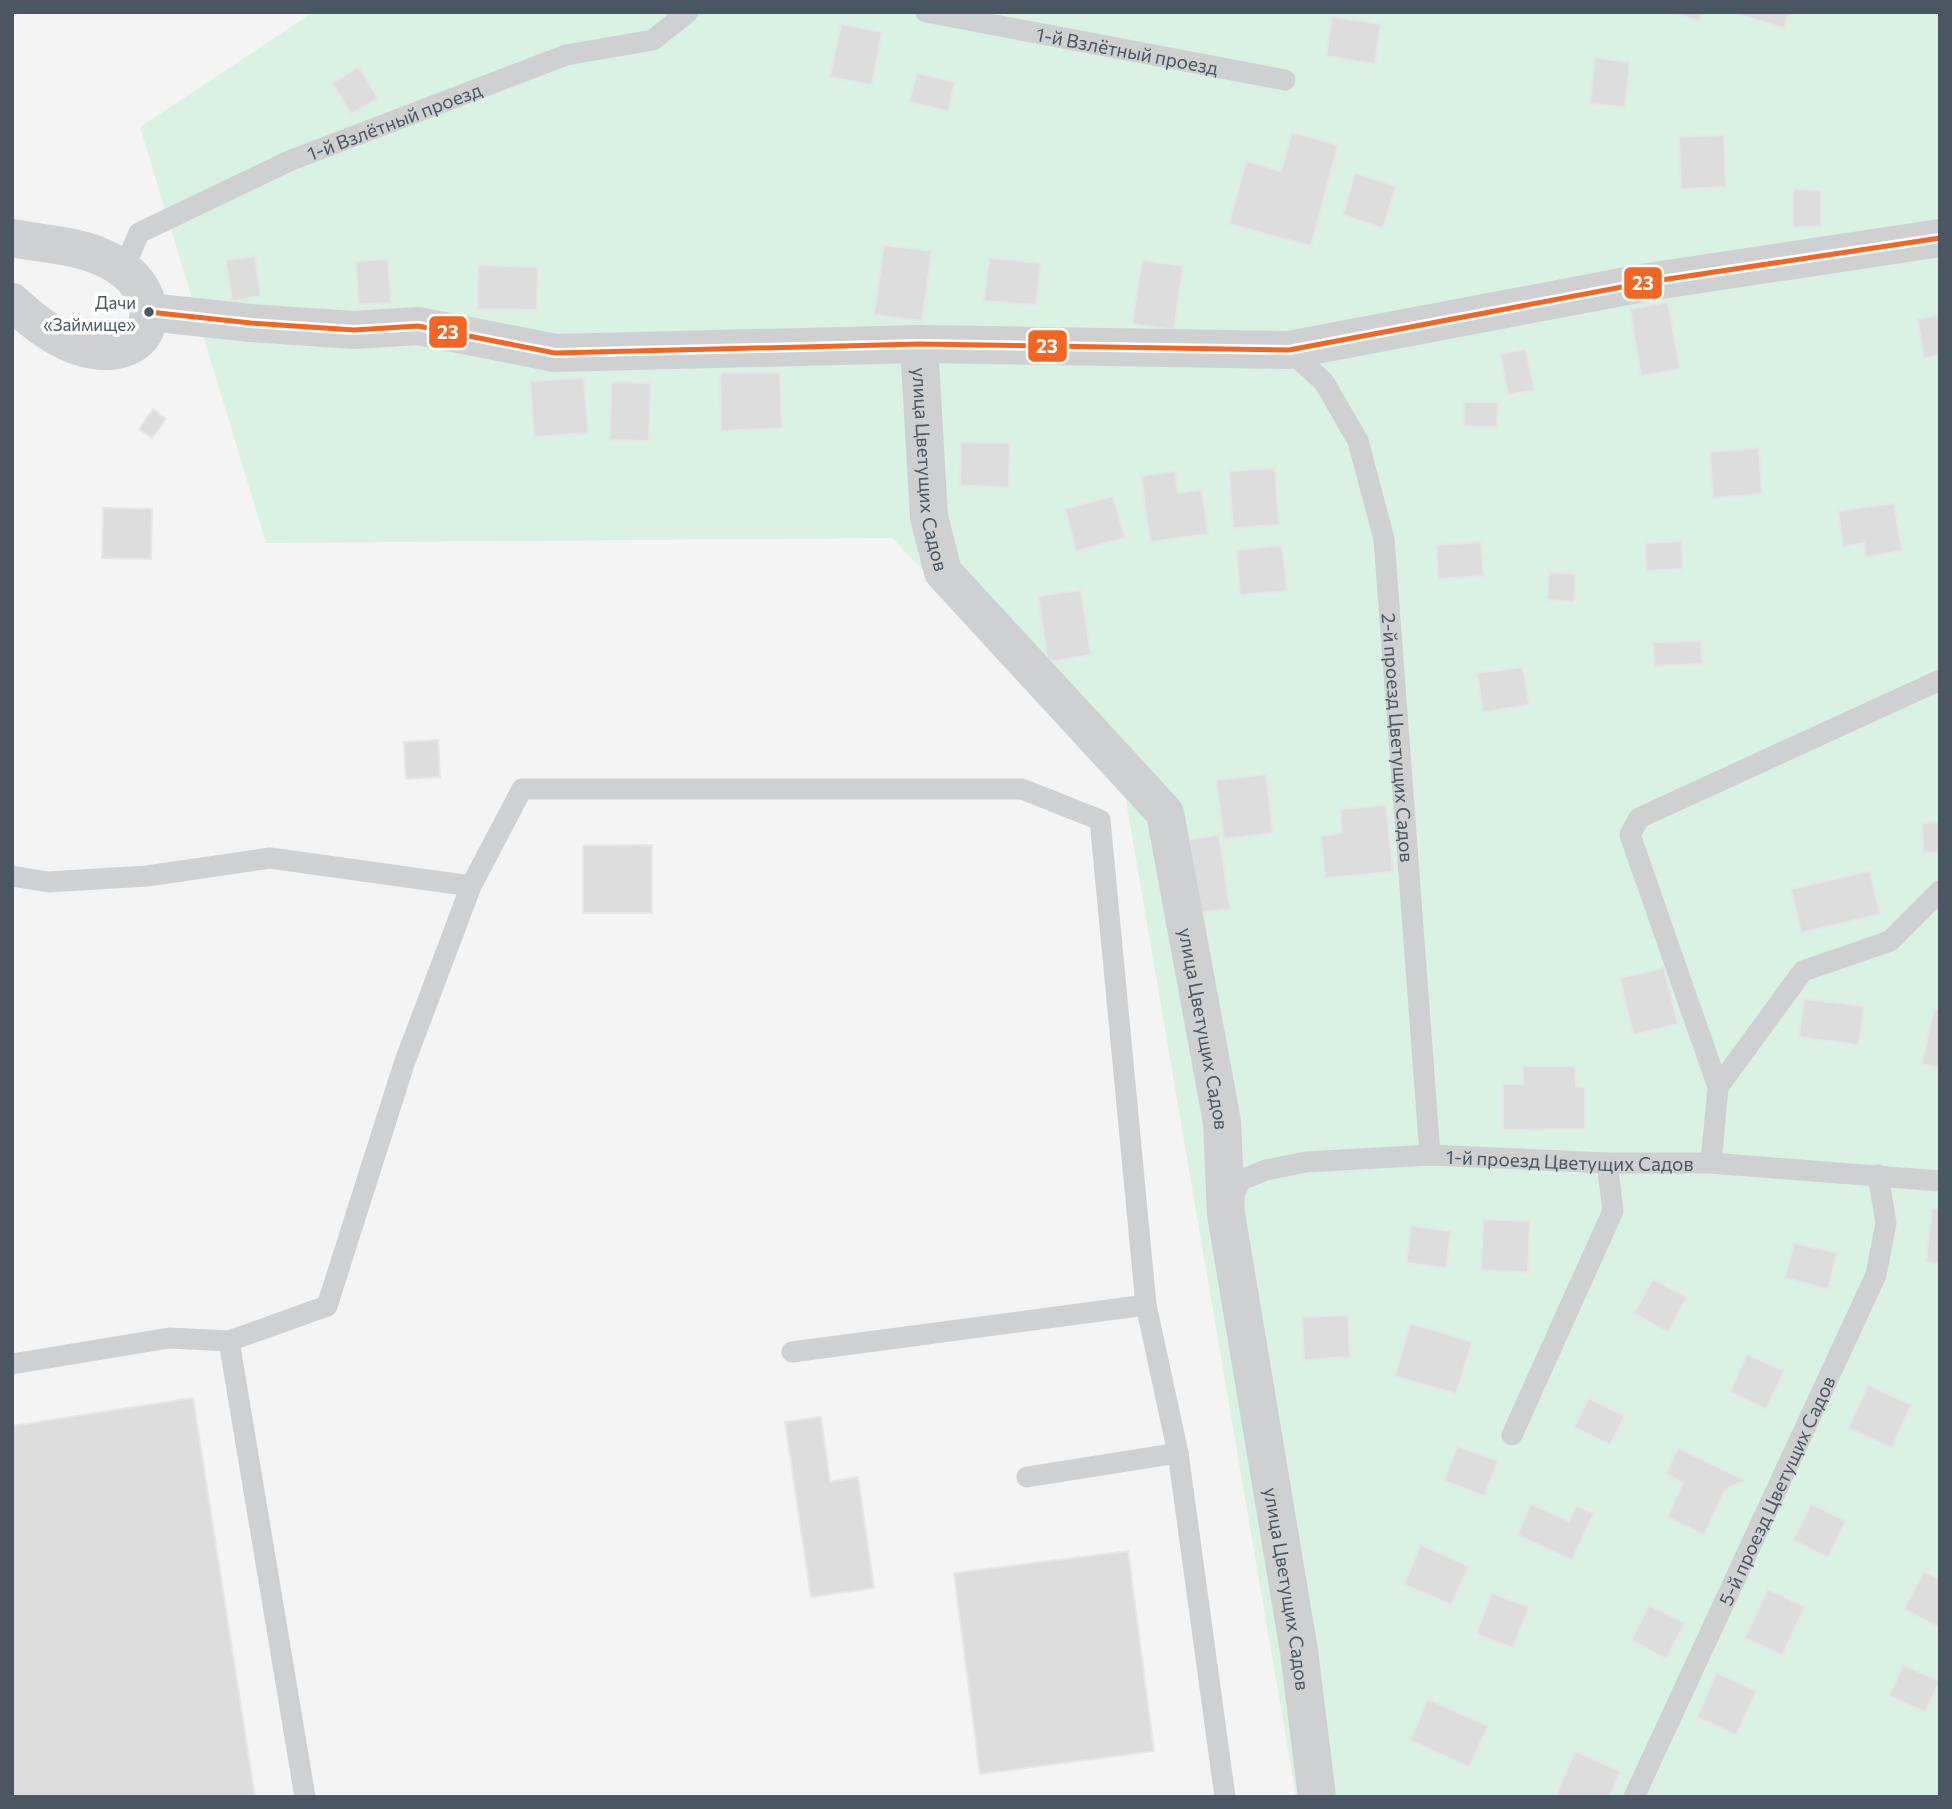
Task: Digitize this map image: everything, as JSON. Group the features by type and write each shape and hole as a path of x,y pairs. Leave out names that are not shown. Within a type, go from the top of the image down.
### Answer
{"street":[{"path":"12,238 83,250 124,268 138,281 146,295 148,324 141,337 128,347 110,350 83,348 55,335 12,302"},
{"path":"149,312 354,330 418,326 555,354 919,344 1289,350 1648,282 1940,238"},
{"name":"улица Цветущих Садов","path":"919,344 929,516 943,572 1166,813 1222,1122 1226,1214 1299,1651 1317,1797"}],"lane":[{"name":"1-й Взлётный проезд","path":"124,268 139,233 289,161 566,55 653,40 688,12"},
{"name":"1-й Взлётный проезд","path":"926,12 1285,80"},
{"name":"2-й проезд Цветущих Садов","path":"1289,350 1324,382 1358,441 1384,539 1430,1155"},
{"path":"1711,1163 1717,1087 1630,835 1639,818 1940,680"},
{"path":"12,1364 169,1338 229,1341 327,1306 404,1064 471,887 522,789 1022,789 1100,820 1146,1306 1178,1453 1225,1797"},
{"path":"12,876 48,882 147,876 270,858 471,887"},
{"path":"1717,1087 1803,971 1890,942 1940,891"},
{"name":"1-й проезд Цветущих Садов","path":"1226,1214 1241,1180 1266,1170 1306,1162 1430,1155 1606,1163 1711,1163 1940,1181"},
{"path":"1512,1435 1613,1211 1606,1163"},
{"name":"5-й проезд Цветущих Садов","path":"1634,1797 1876,1275 1886,1223 1878,1175"},
{"path":"792,1352 1146,1306"},
{"path":"229,1341 305,1797"},
{"path":"1027,1477 1178,1453"}],"green space":[{"path":"313,12 1940,12 1940,1797 1296,1797 1122,777 892,538 266,543 140,127"}],"building":[{"path":"1672,12 1702,12 1699,21"},
{"path":"1730,12 1789,12 1784,28"},
{"path":"1332,17 1381,24 1375,64 1326,56"},
{"path":"841,24 882,32 872,85 830,77"},
{"path":"1595,58 1630,62 1625,107 1590,104"},
{"path":"359,67 378,98 351,114 332,83"},
{"path":"917,73 955,82 948,111 909,102"},
{"path":"1292,132 1338,145 1311,246 1229,224 1246,161 1281,171"},
{"path":"1724,135 1726,187 1681,189 1679,137"},
{"path":"1355,173 1396,186 1383,228 1343,215"},
{"path":"1793,189 1821,190 1821,227 1793,227"},
{"path":"884,245 932,251 922,321 874,315"},
{"path":"255,256 261,296 232,301 226,260"},
{"path":"989,258 1041,263 1036,305 984,301"},
{"path":"388,259 391,303 358,304 356,261"},
{"path":"1142,260 1183,266 1174,330 1132,324"},
{"path":"478,265 538,267 537,310 477,309"},
{"path":"1668,302 1680,369 1641,376 1630,309"},
{"path":"1940,315 1940,355 1924,358 1917,319"},
{"path":"1526,349 1534,390 1508,395 1500,354"},
{"path":"780,372 782,428 721,431 720,373"},
{"path":"584,378 588,433 534,437 530,381"},
{"path":"611,382 651,383 649,441 610,440"},
{"path":"1464,402 1498,402 1497,427 1464,426"},
{"path":"153,409 166,419 152,438 139,429"},
{"path":"961,442 1010,443 1009,487 960,486"},
{"path":"1759,448 1762,494 1713,498 1710,452"},
{"path":"1275,468 1279,525 1233,528 1229,471"},
{"path":"1175,471 1178,493 1202,490 1208,534 1150,542 1141,476"},
{"path":"1113,496 1125,538 1076,551 1065,509"},
{"path":"1894,503 1902,551 1866,557 1864,543 1843,547 1838,511"},
{"path":"103,508 152,509 151,559 102,558"},
{"path":"1682,541 1683,569 1646,571 1645,543"},
{"path":"1481,542 1484,576 1438,579 1436,545"},
{"path":"1282,545 1287,591 1240,595 1236,550"},
{"path":"1549,572 1576,574 1574,602 1547,600"},
{"path":"1081,590 1091,655 1048,662 1038,596"},
{"path":"1701,641 1702,664 1654,666 1653,642"},
{"path":"1523,667 1529,705 1483,712 1477,673"},
{"path":"438,740 440,777 406,779 404,742"},
{"path":"1266,774 1273,833 1224,839 1216,780"},
{"path":"1386,805 1393,872 1325,878 1321,836 1342,833 1340,809"},
{"path":"1940,822 1940,852 1923,853 1922,823"},
{"path":"1219,835 1230,909 1200,913 1189,839"},
{"path":"652,845 652,913 583,913 583,846"},
{"path":"1870,871 1880,914 1801,933 1791,889"},
{"path":"1664,968 1678,1024 1633,1035 1620,978"},
{"path":"1804,999 1864,1006 1859,1045 1799,1037"},
{"path":"1934,1009 1940,1010 1940,1068 1922,1064"},
{"path":"1523,1066 1575,1066 1576,1086 1585,1087 1585,1129 1503,1130 1503,1084 1523,1084"},
{"path":"1932,1208 1940,1208 1940,1264 1926,1262"},
{"path":"1483,1219 1530,1221 1528,1272 1481,1270"},
{"path":"1411,1226 1451,1231 1446,1268 1406,1263"},
{"path":"1794,1243 1837,1253 1828,1289 1785,1278"},
{"path":"1653,1279 1687,1297 1668,1332 1634,1313"},
{"path":"1348,1315 1350,1357 1304,1360 1302,1317"},
{"path":"1410,1323 1472,1342 1456,1394 1395,1376"},
{"path":"1747,1354 1784,1371 1766,1409 1730,1392"},
{"path":"1868,1385 1911,1405 1892,1448 1848,1428"},
{"path":"193,1398 255,1797 12,1797 12,1426"},
{"path":"1589,1398 1625,1416 1610,1445 1574,1427"},
{"path":"821,1417 830,1482 858,1477 874,1588 811,1597 785,1422"},
{"path":"1457,1446 1498,1461 1484,1496 1444,1481"},
{"path":"1678,1448 1745,1480 1725,1490 1704,1535 1667,1517 1683,1483 1666,1474"},
{"path":"1531,1504 1569,1521 1576,1506 1594,1513 1572,1560 1517,1535"},
{"path":"1811,1504 1846,1521 1828,1558 1793,1540"},
{"path":"1421,1545 1469,1566 1451,1605 1404,1584"},
{"path":"1128,1551 1154,1751 980,1774 954,1573"},
{"path":"1924,1571 1940,1580 1940,1628 1904,1609"},
{"path":"1768,1589 1805,1607 1782,1655 1745,1638"},
{"path":"1492,1593 1529,1607 1513,1648 1476,1634"},
{"path":"1649,1605 1685,1623 1666,1659 1631,1640"},
{"path":"1903,1665 1940,1681 1925,1712 1889,1696"},
{"path":"1717,1673 1757,1691 1736,1735 1697,1717"},
{"path":"1428,1699 1488,1726 1469,1767 1410,1740"},
{"path":"1575,1751 1621,1772 1609,1797 1555,1797"}],"transit line":[{"name":"23","path":"149,312 354,330 418,326 555,353 919,344 1289,350 1648,282 1940,238"}],"place":[{"name":"Дачи «Займище»","path":"149,312"}]}
